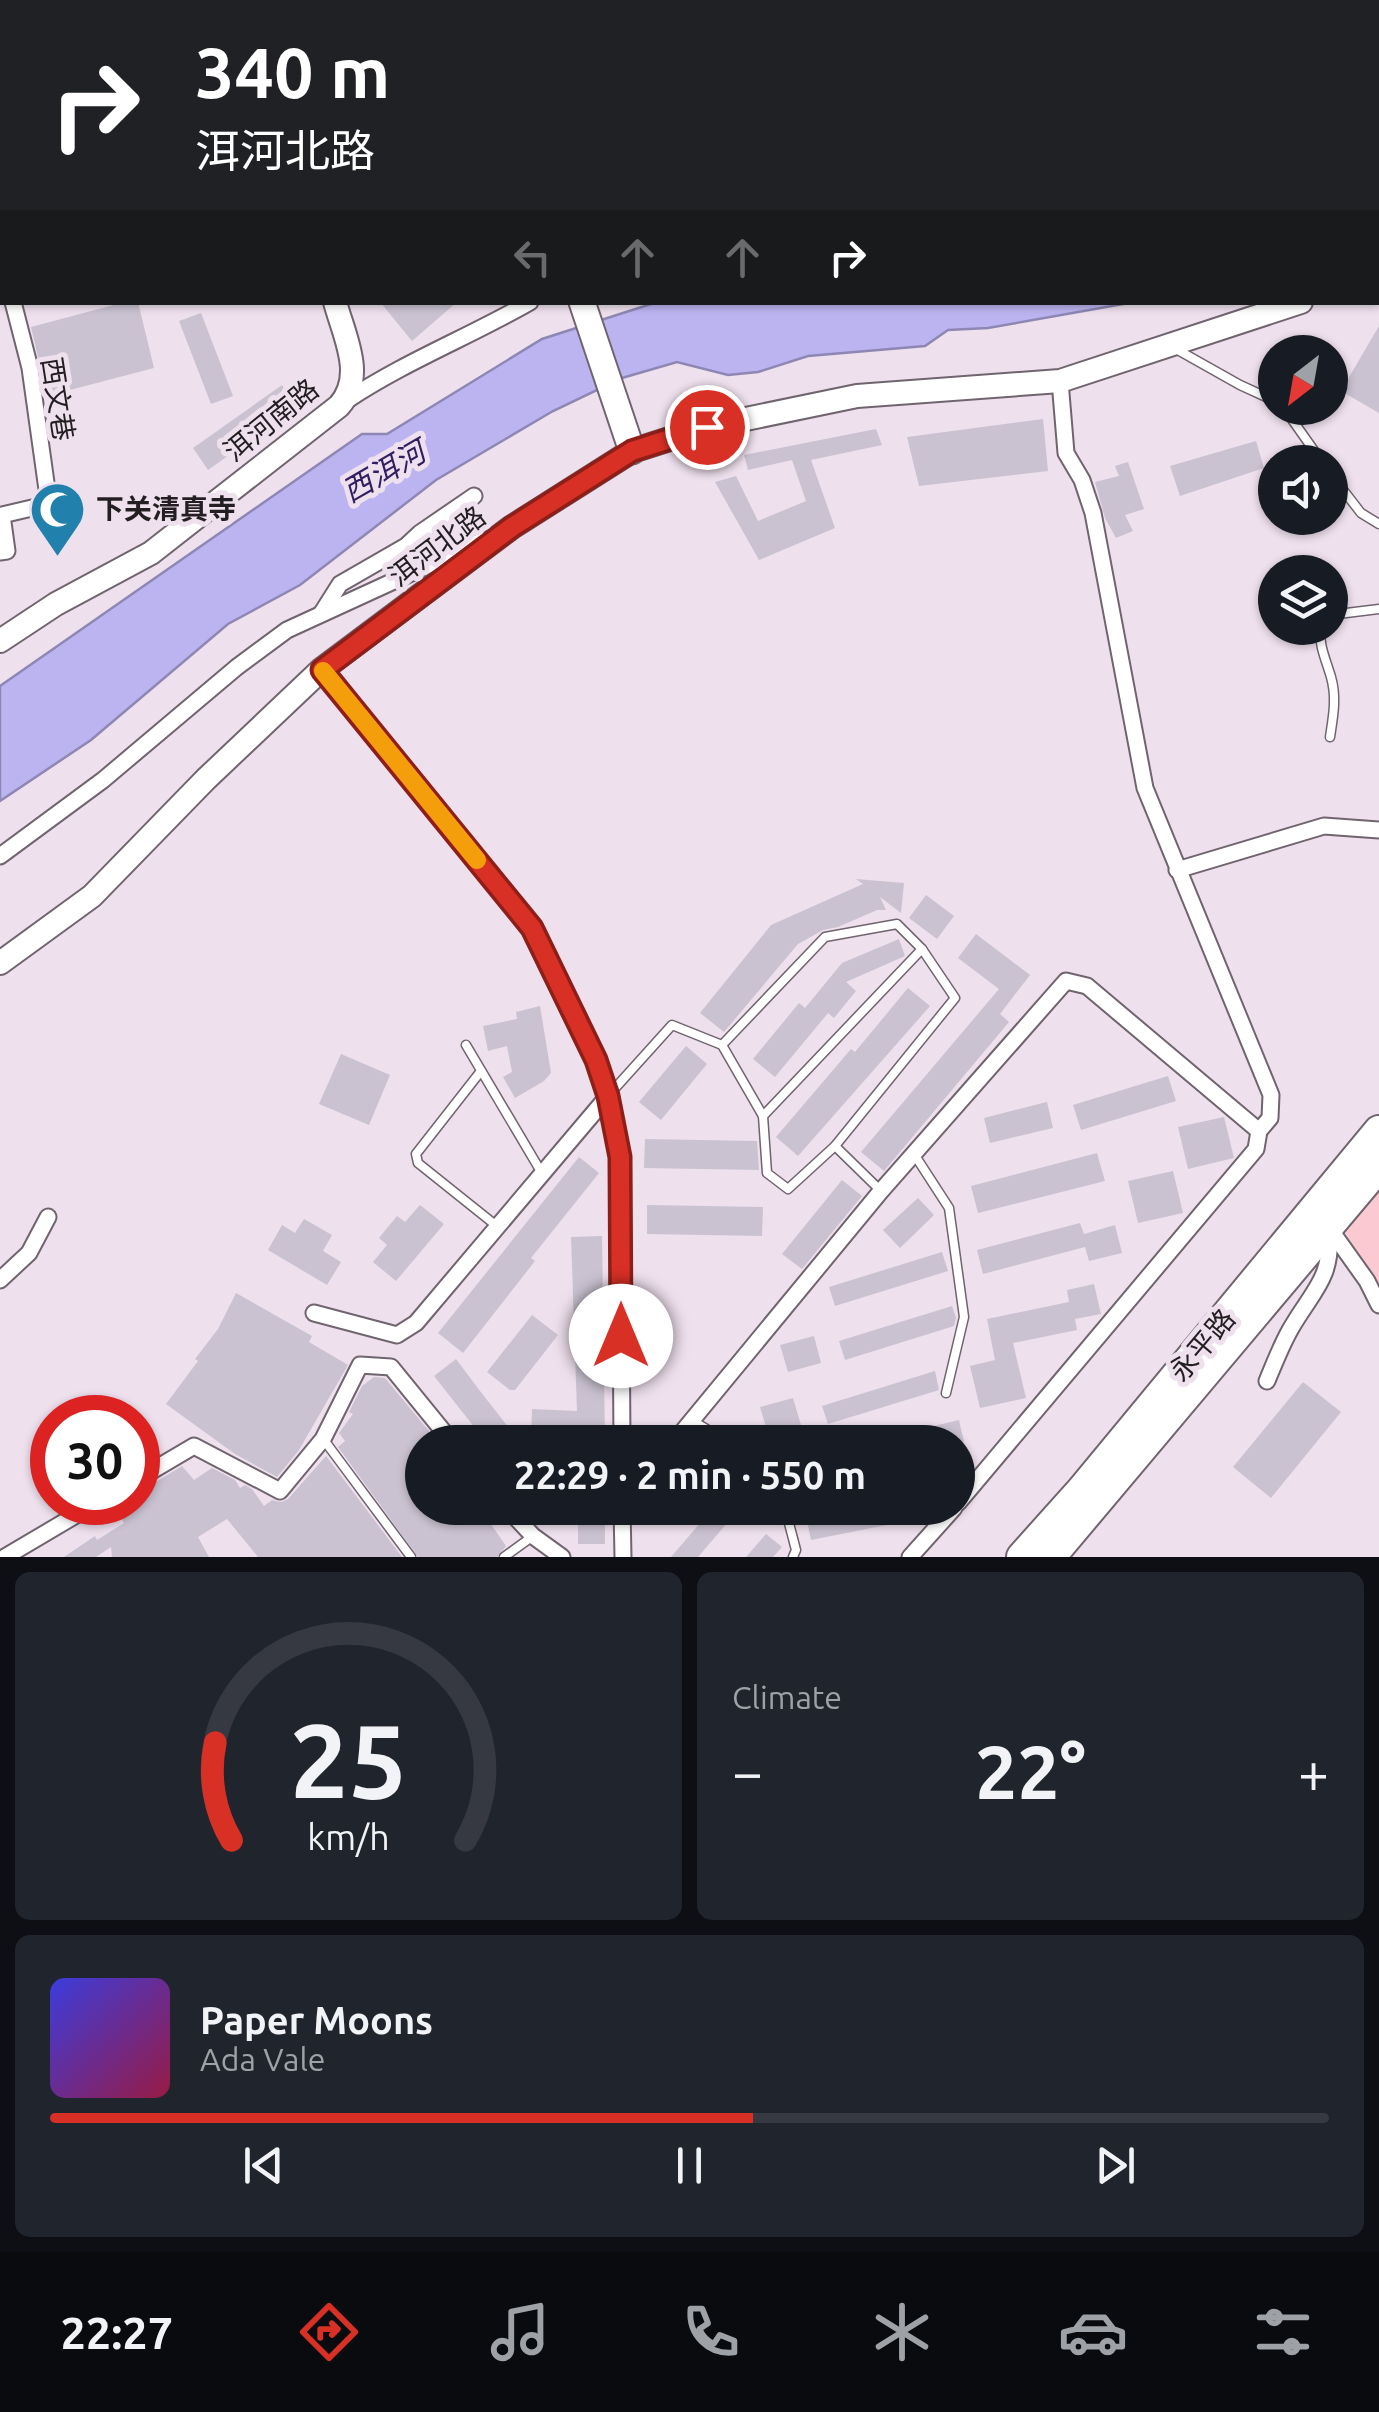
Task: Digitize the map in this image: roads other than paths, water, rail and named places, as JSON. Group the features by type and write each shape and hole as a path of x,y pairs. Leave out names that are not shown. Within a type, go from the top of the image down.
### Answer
{"highway":[{"name":"永平路","path":"1022,1557 1379,1131"},
{"name":"永平路","path":"1050,1557 1379,1166"}],"main road":[{"path":"583,305 632,451"}],"street":[{"name":"西文巷","path":"0,552 7,551 2,514 49,504 30,368 13,305"},
{"name":"洱河南路","path":"0,641 56,604 151,554 339,406 350,390 353,372 336,305"},
{"path":"339,406 389,372 468,337 525,305"},
{"name":"洱河北路","path":"0,963 92,896 206,778 322,670 512,527 632,451 707,427 857,396 1060,381 1292,305"},
{"path":"975,1482 1256,1149 1259,1132 1270,1118 1272,1094 1145,788 1092,513 1082,480 1066,453 1060,381"},
{"path":"322,614 340,584 406,546 474,496"},
{"path":"0,856 103,780 236,667 288,630 512,527"},
{"path":"322,670 532,928 596,1060 608,1096 620,1157 622,1425"},
{"path":"1177,870 1324,826 1379,830"},
{"path":"689,1425 882,1191 1066,981 1087,986 1259,1132"},
{"path":"314,1313 397,1335 416,1323 608,1096"},
{"path":"0,1280 29,1253 48,1217"},
{"path":"1328,1227 1368,1281 1379,1305"},
{"path":"1267,1381 1288,1333 1327,1273 1331,1256 1328,1227"},
{"path":"160,1466 194,1446 280,1490 323,1438 360,1365 391,1367 438,1425"},
{"path":"5,1557 59,1525"},
{"path":"523,1525 562,1557"},
{"path":"622,1525 623,1557"},
{"path":"910,1557 938,1525"}],"lane":[{"path":"1172,347 1258,392"},
{"path":"1348,497 1361,514 1379,524"},
{"path":"1348,614 1379,610"},
{"path":"1321,645 1335,706 1330,737"},
{"path":"608,1096 672,1024 722,1045 762,1116 768,1173 788,1189 835,1146 955,998 922,948 896,924 825,937 722,1045"},
{"path":"762,1116 922,948"},
{"path":"466,1045 543,1174"},
{"path":"481,1071 416,1154 418,1163 498,1227"},
{"path":"835,1146 882,1191"},
{"path":"914,1154 949,1208 952,1226 964,1317 946,1393"},
{"path":"693,1420 701,1425"},
{"path":"323,1438 411,1557"},
{"path":"789,1525 796,1550 793,1557"},
{"path":"504,1557 533,1536"}],"water":[{"name":"西洱河","path":"648,305 1118,305 988,328 948,330 925,346 808,356 758,372 728,375 677,362 622,378 553,411 436,480 300,585 228,624 91,740 0,801 0,686 362,434 387,434 542,339"}],"place":[{"name":"下关清真寺","path":"57,558"}]}
